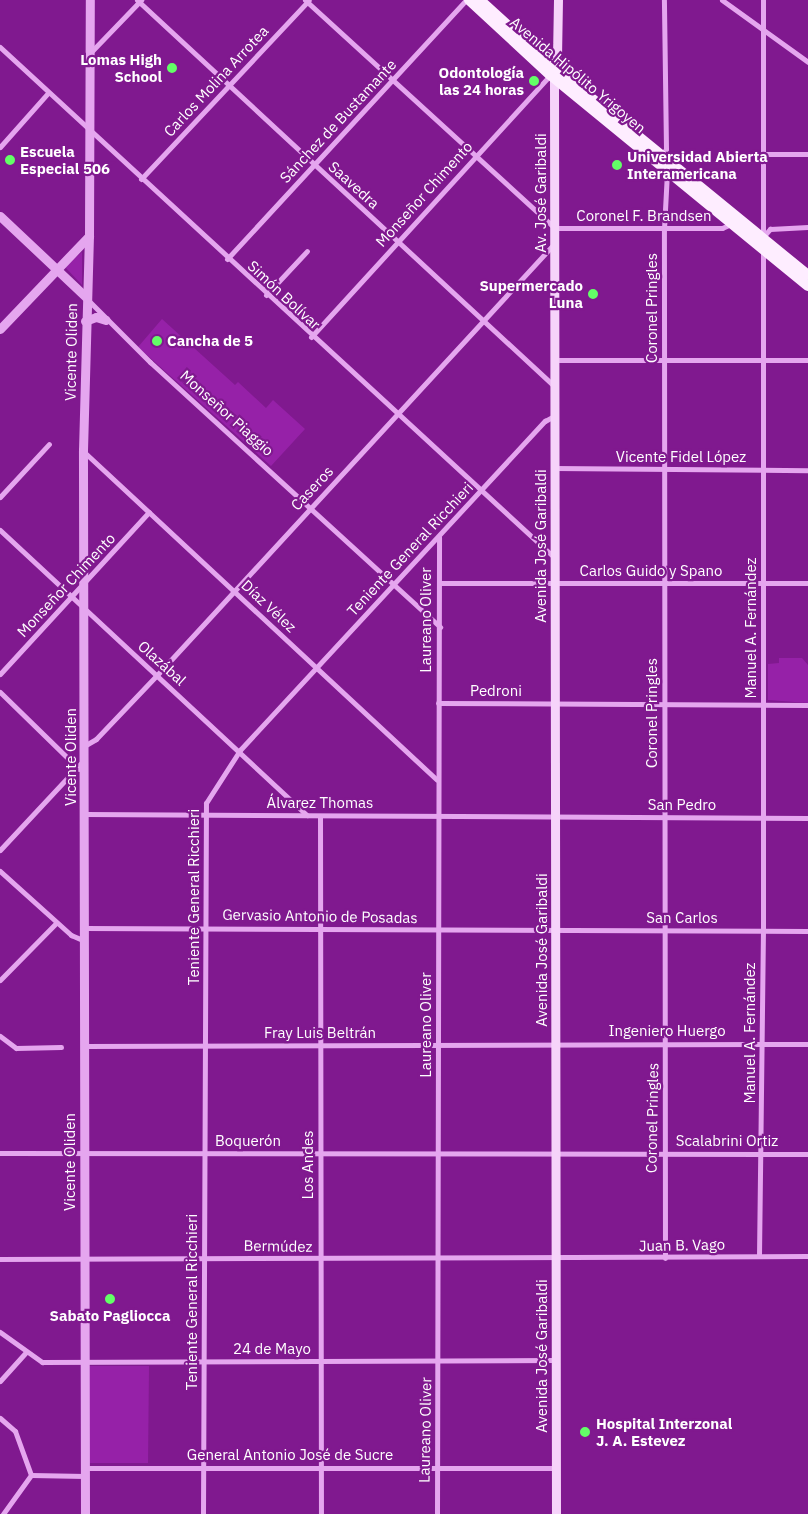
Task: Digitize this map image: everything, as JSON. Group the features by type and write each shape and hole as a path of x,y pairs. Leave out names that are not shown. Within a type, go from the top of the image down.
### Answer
{"main road":[{"name":"Avenida Hipólito Yrigoyen","path":"468,0 667,169 735,220 763,237 808,275"},
{"name":"Avenida Hipólito Yrigoyen","path":"480,0 553,74 662,155 735,220 763,248 808,286"},
{"name":"Av. José Garibaldi","path":"555,387 553,74 558,0"},
{"name":"Avenida José Garibaldi","path":"555,387 556,1514"}],"street":[{"name":"Vicente Oliden","path":"85,1514 83,450 85,321 89,236 90,0"},
{"name":"Sánchez de Bustamante","path":"227,259 468,0"},
{"path":"662,155 666,148 664,0"},
{"path":"722,0 808,62"},
{"name":"Manuel A. Fernández","path":"760,1256 764,704 763,0"},
{"path":"90,54 139,1"},
{"name":"Saavedra","path":"139,1 555,387"},
{"path":"308,1 475,157 555,228"},
{"name":"Carlos Molina Arrotea","path":"141,178 230,86 308,1"},
{"name":"Simón Bolívar","path":"0,47 266,296 555,558"},
{"name":"Monseñor Chimento","path":"311,337 553,74"},
{"path":"0,146 48,92"},
{"path":"763,154 808,154"},
{"name":"Coronel Pringles","path":"665,1258 664,229 667,169"},
{"name":"Monseñor Piaggio","path":"0,216 86,297 106,320 312,507 440,627"},
{"name":"Coronel F. Brandsen","path":"555,228 722,228 735,220"},
{"path":"763,237 770,229 808,227"},
{"path":"0,329 89,236"},
{"name":"Caseros","path":"84,746 96,739 156,675 555,243"},
{"path":"266,296 307,251"},
{"path":"85,321 96,317 106,320"},
{"path":"555,360 808,360"},
{"name":"Teniente General Ricchieri","path":"203,1514 205,1361 203,1154 206,928 204,816 206,804 240,750 439,537 545,420 554,416"},
{"path":"0,497 50,444"},
{"name":"Díaz Vélez","path":"83,450 437,780"},
{"name":"Vicente Fidel López","path":"554,468 808,470"},
{"name":"Monseñor Chimento","path":"0,674 149,512"},
{"name":"Olazábal","path":"0,530 240,750 307,815"},
{"name":"Laureano Oliver","path":"437,1514 439,1361 437,780 440,627 439,537"},
{"name":"Carlos Guido y Spano","path":"439,583 808,583"},
{"path":"0,692 84,774"},
{"name":"Pedroni","path":"438,703 808,705"},
{"path":"0,850 84,760"},
{"name":"Álvarez Thomas","path":"85,814 556,818"},
{"name":"Los Andes","path":"320,816 321,1514"},
{"name":"San Pedro","path":"556,818 808,818"},
{"path":"0,870 70,935 84,940"},
{"path":"0,980 56,922"},
{"name":"Gervasio Antonio de Posadas","path":"84,928 556,930"},
{"name":"San Carlos","path":"556,930 808,931"},
{"path":"0,1036 16,1048 61,1047"},
{"name":"Ingeniero Huergo","path":"556,1045 666,1043 808,1044"},
{"name":"Fray Luis Beltrán","path":"83,1046 556,1045"},
{"name":"Boquerón","path":"0,1153 556,1153"},
{"name":"Scalabrini Ortiz","path":"556,1153 808,1154"},
{"name":"Juan B. Vago","path":"555,1259 808,1256"},
{"name":"Bermúdez","path":"0,1260 84,1258 555,1259"},
{"name":"24 de Mayo","path":"0,1332 42,1362 555,1360"},
{"path":"0,1381 26,1352"},
{"path":"0,1418 15,1431 31,1475 3,1514"},
{"name":"General Antonio José de Sucre","path":"31,1475 203,1468 437,1466 556,1468"}],"shaded area":[{"path":"82,252 82,285 65,267"},
{"path":"162,319 235,385 238,382 266,408 273,400 305,429 271,466 138,347"},
{"path":"779,658 802,658 808,665 808,703 768,700 768,664 779,663"},
{"path":"89,1366 149,1366 148,1463 89,1463"}],"place":[{"name":"Lomas High School","path":"172,68"},
{"name":"Odontología las 24 horas","path":"534,81"},
{"name":"Escuela Especial 506","path":"10,160"},
{"name":"Universidad Abierta Interamericana","path":"617,165"},
{"name":"Supermercado Luna","path":"593,294"},
{"name":"Cancha de 5","path":"157,341"},
{"name":"Sabato Pagliocca","path":"110,1299"},
{"name":"Hospital Interzonal J. A. Estevez","path":"585,1432"}]}
